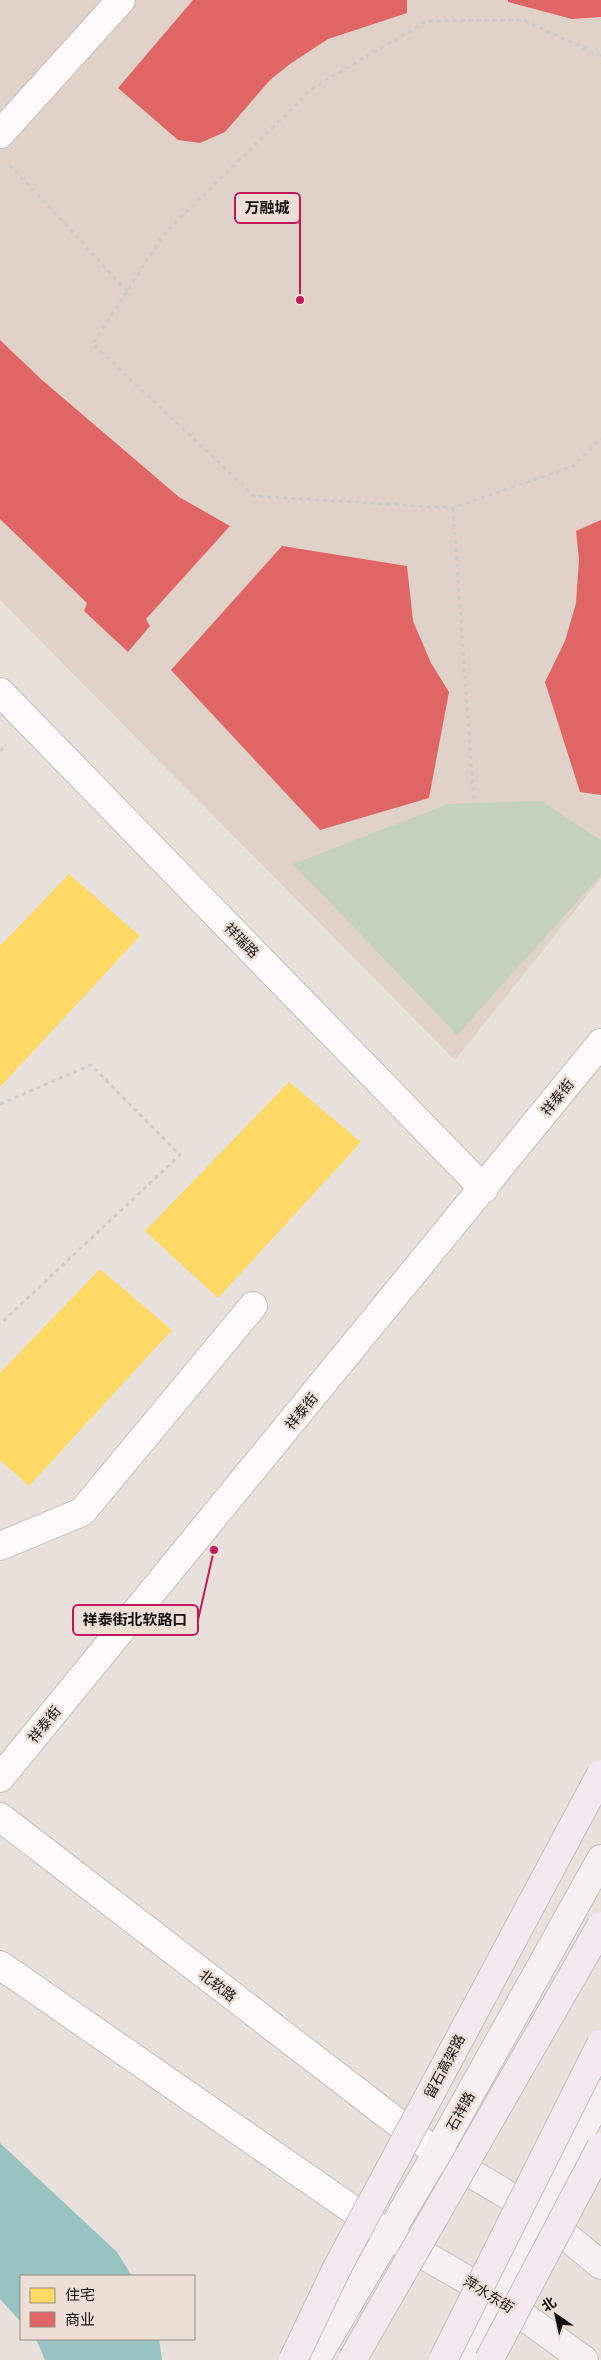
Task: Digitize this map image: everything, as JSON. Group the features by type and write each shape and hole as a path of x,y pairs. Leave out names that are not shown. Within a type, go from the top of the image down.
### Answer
{"highway":[{"name":"留石高架路","path":"293,2360 337,2268 601,1774"},
{"path":"352,2360 601,1926"},
{"path":"443,2360 601,2044"},
{"path":"489,2360 601,2147"}],"main road":[{"name":"石祥路","path":"315,2360 436,2153 601,1859"},
{"path":"466,2360 538,2213 601,2094"},
{"path":"436,2153 538,2213 601,2265"},
{"name":"萍水东街","path":"388,2235 497,2297 584,2360"}],"street":[{"path":"0,134 121,0"},
{"name":"祥瑞路","path":"0,692 484,1189"},
{"name":"祥泰街","path":"0,1778 484,1189 601,1042"},
{"path":"0,1546 82,1512 254,1306"},
{"name":"北软路","path":"0,1817 436,2153"},
{"path":"0,1965 388,2235"}],"path":[{"path":"601,56 523,20 428,22 313,88 164,234 93,344 254,496 453,508 573,466 601,439"},
{"path":"7,162 127,291"},
{"path":"453,508 474,803"},
{"path":"0,1104 91,1065 180,1155 0,1324"}],"shaded area":[{"path":"0,0 601,0 601,878 455,1060 0,600"}],"green space":[{"path":"542,801 601,840 601,875 457,1035 293,864 448,804"}],"water":[{"path":"0,2143 117,2252 131,2275 20,2275 20,2321 0,2299"},
{"path":"36,2340 159,2340 162,2360 45,2360"}],"building: 住宅":[{"path":"69,874 140,936 0,1087 0,946"},
{"path":"289,1082 361,1142 218,1298 145,1231"},
{"path":"100,1269 172,1330 29,1486 0,1460 0,1373"}],"building: 商业":[{"path":"193,0 407,0 407,13 328,39 290,64 270,80 225,132 200,143 178,140 118,88"},
{"path":"508,0 601,0 601,17 572,19 508,2"},
{"path":"0,340 42,380 179,497 230,526 146,619 150,626 128,652 84,611 87,603 0,519"},
{"path":"601,520 601,795 580,792 545,682 565,641 576,603 579,559 576,531"},
{"path":"282,546 407,566 413,621 431,663 449,692 429,798 320,830 171,670"}],"place":[{"name":"万融城","path":"300,300"},
{"name":"祥泰街北软路口","path":"214,1550"}]}
